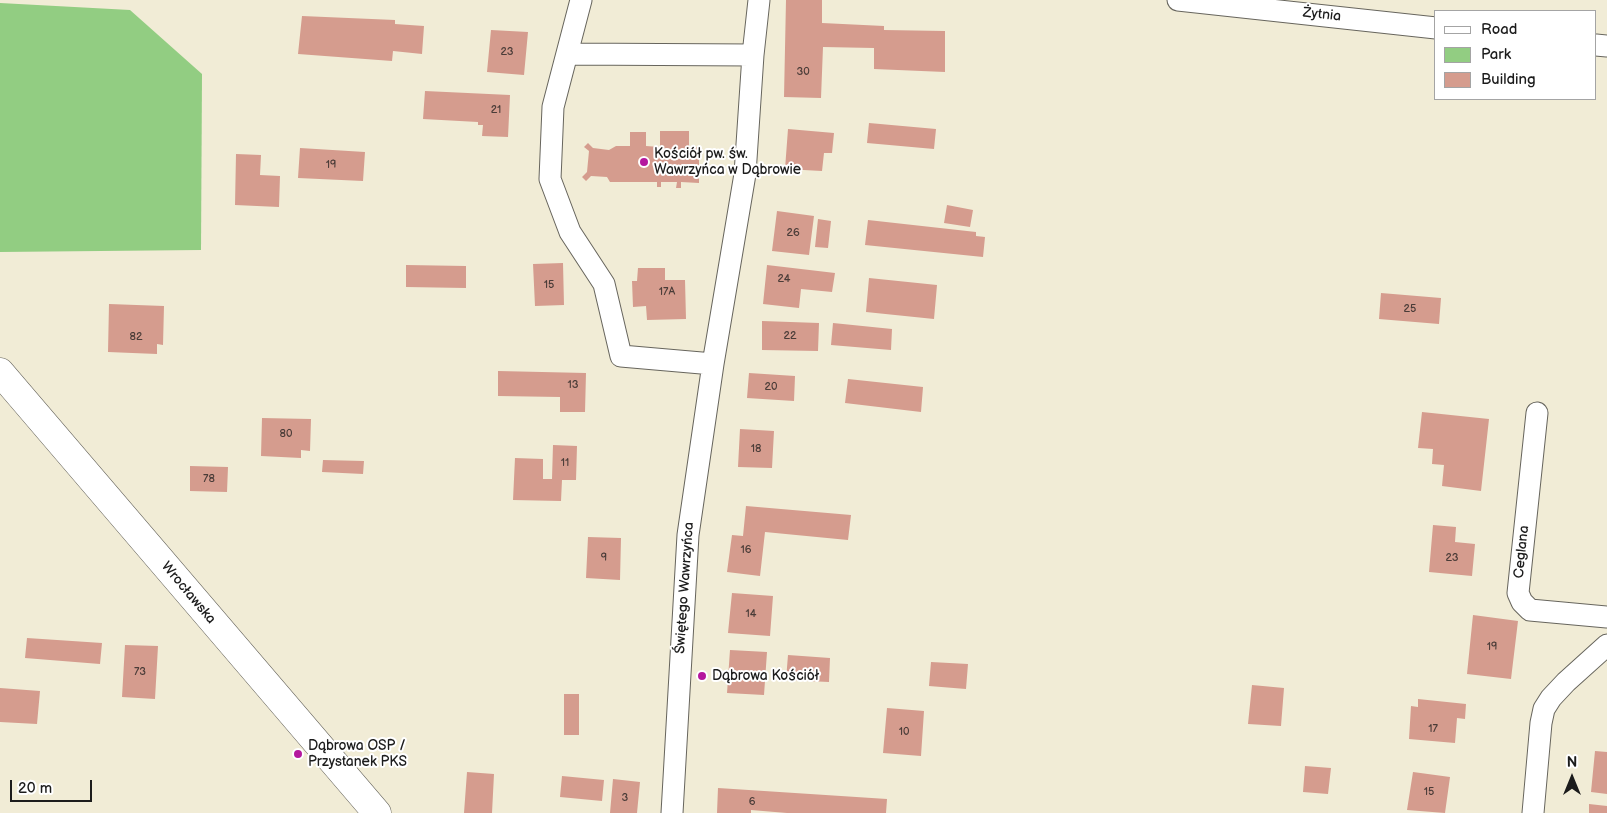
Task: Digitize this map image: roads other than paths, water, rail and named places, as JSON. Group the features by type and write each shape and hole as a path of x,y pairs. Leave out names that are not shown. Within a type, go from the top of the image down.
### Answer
{"street":[{"path":"581,0 553,107 550,179 570,232 604,284 621,356 713,364"},
{"name":"Świętego Wawrzyńca","path":"672,813 688,535 713,364 744,174 759,0"},
{"name":"Żytnia","path":"1178,0 1434,28"},
{"path":"567,54 753,54"},
{"name":"Wrocławska","path":"0,372 377,813"},
{"name":"Ceglana","path":"1537,413 1518,593 1522,602 1530,610 1607,617"},
{"path":"1533,813 1544,708 1566,682 1607,645"}],"place":[{"name":"Kościół pw. św. Wawrzyńca w Dąbrowie","path":"644,162"},
{"name":"Dąbrowa Kościół","path":"702,676"},
{"name":"Dąbrowa OSP / Przystanek PKS","path":"298,754"}]}
